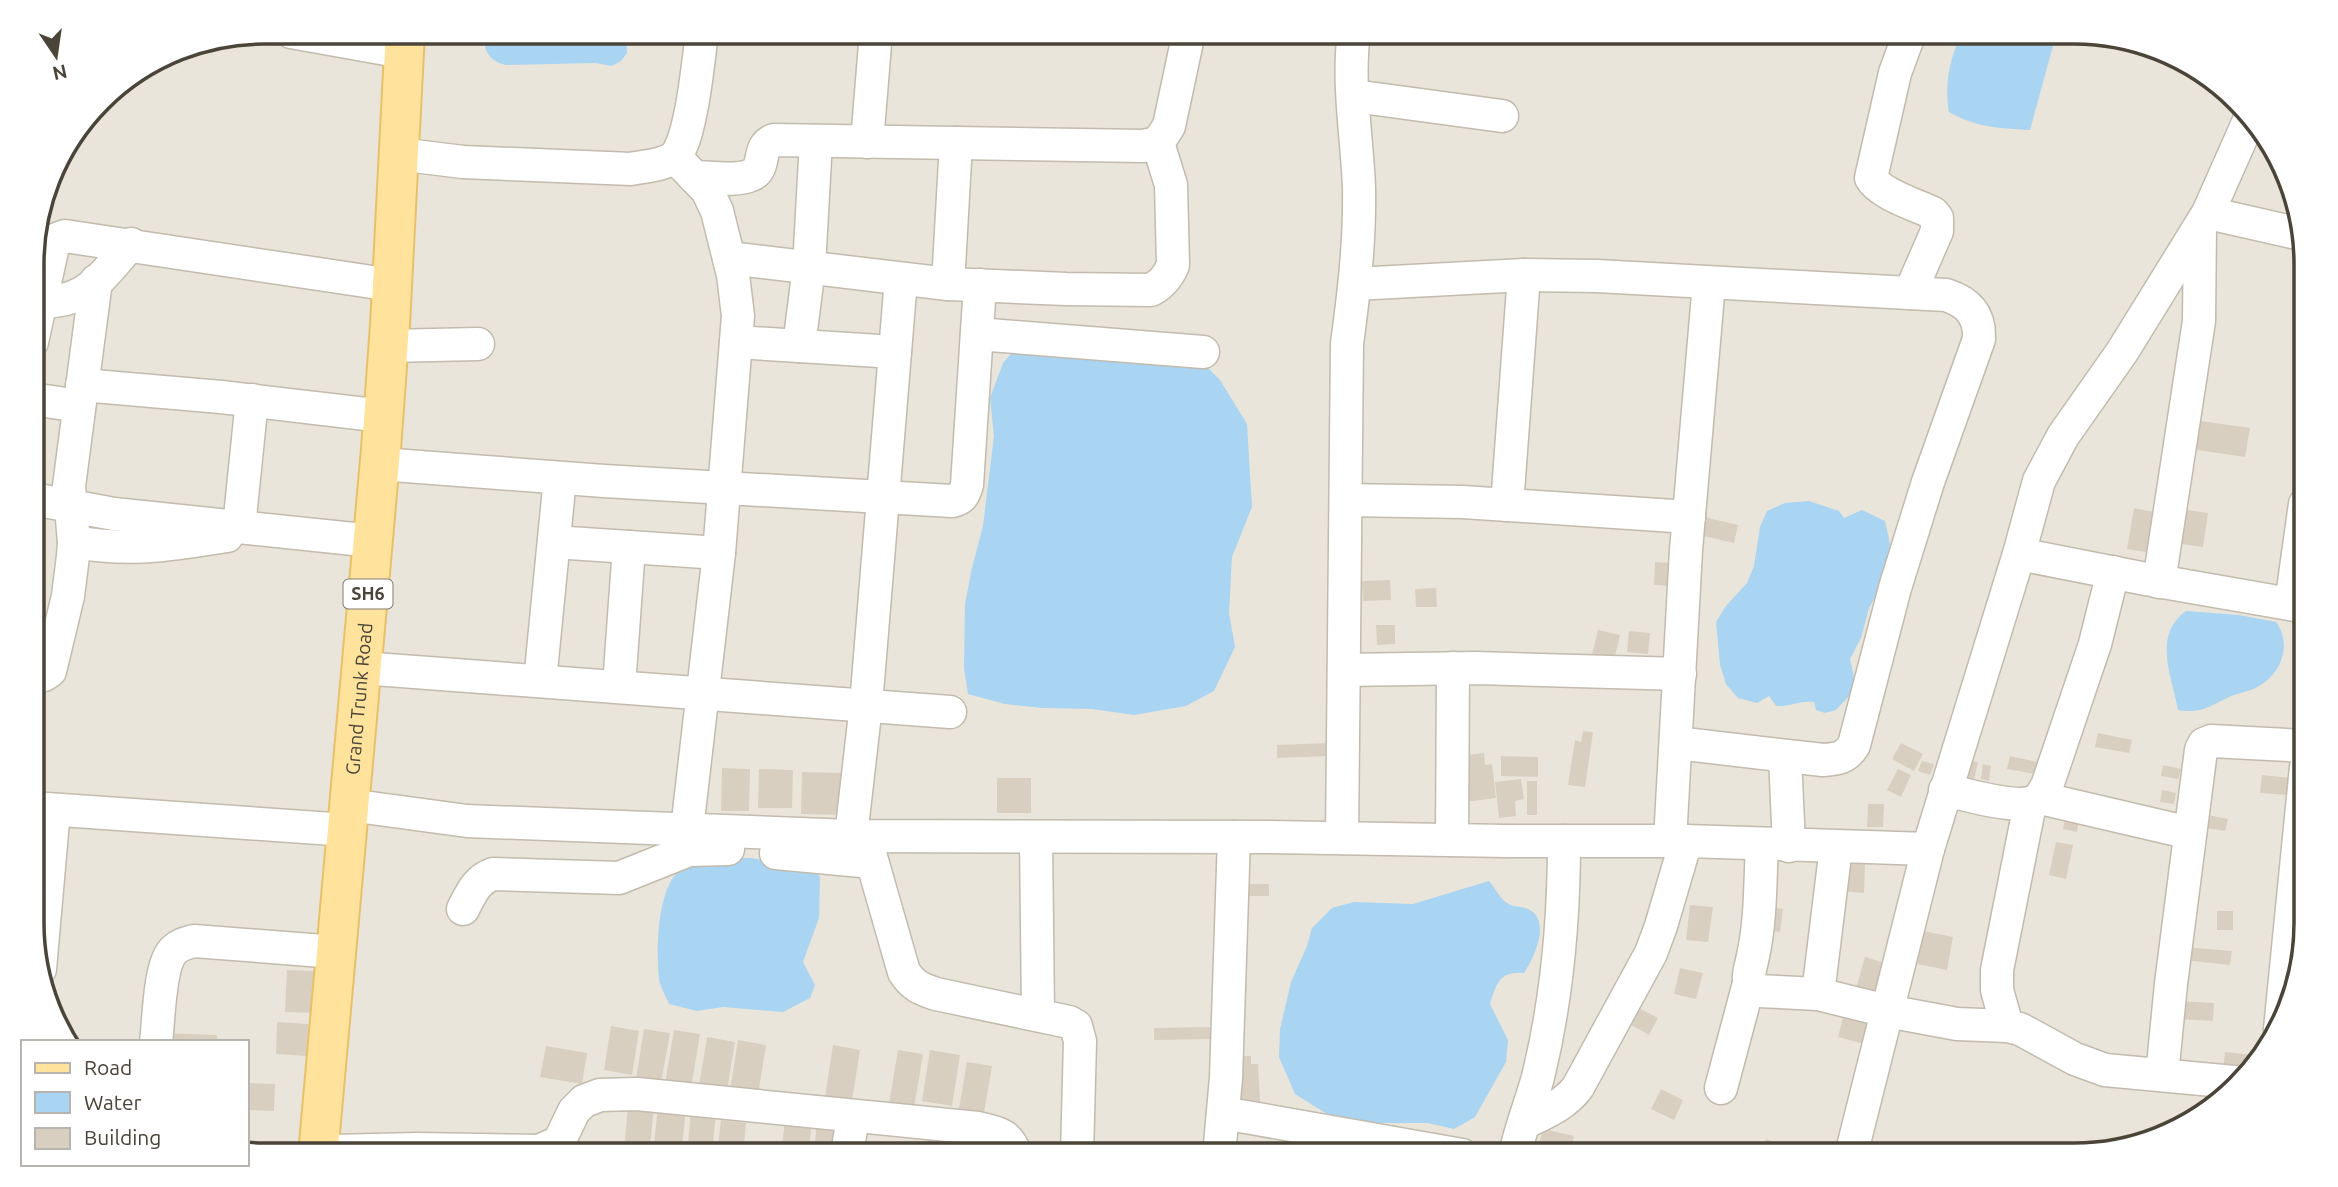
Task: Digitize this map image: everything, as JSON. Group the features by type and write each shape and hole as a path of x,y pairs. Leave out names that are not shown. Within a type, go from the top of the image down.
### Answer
{"main road":[{"name":"Grand Trunk Road","path":"316,1143 380,464 404,44"}],"street":[{"path":"687,829 719,553 737,299 717,211 707,190 685,167 682,142 695,93 701,44"},
{"path":"867,142 875,44"},
{"path":"398,154 463,162 631,169 657,164 750,176 759,169 767,142 774,140 1143,146 1158,143 1169,126 1186,44"},
{"path":"1342,838 1347,345 1355,284 1359,219 1352,44"},
{"path":"1906,44 1895,73 1871,178 1874,184 1885,191 1933,213 1937,218 1937,231 1910,293"},
{"path":"1354,96 1502,116"},
{"path":"1854,1143 1928,849 2039,481 2063,436 2122,352 2204,220 2246,127"},
{"path":"799,346 808,267 816,141"},
{"path":"948,284 956,143"},
{"path":"729,258 948,284 1151,290 1169,275 1173,265 1173,204 1169,173 1158,143"},
{"path":"2204,220 2292,233"},
{"path":"2159,582 2199,321 2204,220"},
{"path":"44,276 57,239 78,236 392,285"},
{"path":"44,301 82,295 131,244"},
{"path":"1355,284 1524,275 1597,276 1946,295 1960,299 1970,307 1979,327 1979,339 1928,482 1895,588 1854,746 1847,755 1837,759 1785,756 1676,743"},
{"path":"1507,505 1524,275"},
{"path":"901,279 866,705 865,847 904,972 910,982 919,989 936,994 1069,1021 1076,1026 1079,1032 1077,1143"},
{"path":"44,675 50,671 54,662 68,596 74,542 69,506 71,467 96,282"},
{"path":"1524,1123 1560,1105 1578,1087 1651,953 1661,926 1678,841 1676,743 1689,517 1709,283"},
{"path":"380,464 723,488 884,495 951,501 960,499 967,485 980,285"},
{"path":"976,334 1203,352"},
{"path":"736,342 895,352"},
{"path":"388,346 478,344"},
{"path":"44,398 80,396 253,400 383,416"},
{"path":"252,528 253,400"},
{"path":"540,681 560,478"},
{"path":"1346,499 1507,505 1689,517"},
{"path":"44,501 114,514 373,541"},
{"path":"74,542 121,549 144,548 252,528"},
{"path":"554,542 719,553"},
{"path":"619,686 629,547"},
{"path":"2019,554 2159,582 2294,604"},
{"path":"2007,1026 1998,998 1997,971 2035,801 2047,786 2095,643 2113,572"},
{"path":"361,668 950,712"},
{"path":"1344,670 1453,668 1680,674"},
{"path":"1452,840 1453,668"},
{"path":"2162,1075 2198,764 2204,744 2223,741 2294,745"},
{"path":"1721,1088 1749,983 1759,907 1776,846 1785,756"},
{"path":"1945,790 2014,804 2035,801 2190,833"},
{"path":"44,809 687,829 865,847"},
{"path":"463,909 477,884 484,877 493,874 619,878 689,850 865,847 1037,837 1678,841 1928,849"},
{"path":"1037,837 1038,1015"},
{"path":"1220,1143 1234,837"},
{"path":"1518,1143 1538,1076 1560,955 1564,906 1564,841"},
{"path":"1818,994 1836,847"},
{"path":"2284,991 2294,887"},
{"path":"156,1040 166,965 172,951 181,945 194,941 336,952"},
{"path":"1749,983 1751,988 1758,991 1818,994 1957,1024 2020,1029 2089,1065 2105,1070 2227,1081"},
{"path":"557,1143 574,1111 584,1101 600,1095 637,1094 978,1128 1001,1133 1012,1143"},
{"path":"1223,1113 1394,1143"},
{"path":"849,1143 853,1116"}],"shaded area":[{"path":"264,44 2074,44 2131,51 2172,66 2208,89 2230,108 2249,130 2278,179 2292,235 2294,923 2290,966 2272,1021 2240,1068 2197,1106 2172,1121 2145,1132 2089,1143 248,1142 248,1040 78,1040 60,1008 51,980 44,923 44,249 48,221 66,166 98,119 141,81 166,66 207,51"}],"water":[{"path":"485,44 627,44 627,53 621,61 612,66 595,63 506,65 495,61"},
{"path":"1957,44 2053,44 2030,130 1979,124 1949,112 1947,91"},
{"path":"1015,349 1202,362 1220,380 1247,424 1252,507 1232,557 1229,613 1235,647 1214,691 1186,706 1134,715 1092,709 1005,704 968,694 964,668 965,604 983,526 994,436 990,398 1003,363"},
{"path":"1809,501 1839,511 1844,518 1862,510 1885,521 1892,553 1882,584 1869,608 1861,638 1850,659 1855,681 1850,695 1836,710 1825,713 1816,710 1814,702 1776,706 1769,696 1757,703 1738,698 1726,684 1720,665 1716,622 1726,606 1747,583 1754,566 1760,527 1767,511 1785,503"},
{"path":"2186,611 2239,615 2276,622 2281,631 2284,648 2274,674 2253,689 2201,710 2178,710 2169,671 2167,644 2176,621"},
{"path":"716,858 751,858 811,867 820,877 819,918 803,962 815,985 810,998 783,1012 723,1007 697,1011 669,1004 660,982 658,968 659,923 665,894 670,882 681,869 695,862"},
{"path":"1489,881 1507,903 1535,914 1540,930 1536,949 1524,973 1504,976 1497,984 1492,997 1490,1004 1508,1040 1506,1062 1475,1117 1454,1129 1428,1123 1352,1123 1330,1116 1295,1094 1279,1057 1280,1029 1291,982 1312,928 1332,908 1354,902 1413,904"}],"building":[{"path":"2194,420 2250,428 2245,457 2190,449"},
{"path":"2134,508 2159,513 2151,553 2127,549"},
{"path":"2180,509 2208,513 2203,547 2175,543"},
{"path":"1704,517 1738,525 1734,543 1700,535"},
{"path":"1655,562 1676,563 1675,586 1654,585"},
{"path":"1390,580 1391,600 1363,601 1362,581"},
{"path":"1436,588 1437,607 1416,607 1415,589"},
{"path":"1376,625 1395,625 1395,644 1377,645"},
{"path":"1598,630 1620,635 1613,664 1591,659"},
{"path":"1629,631 1650,633 1648,654 1627,652"},
{"path":"1583,731 1593,732 1585,787 1568,785 1575,740 1581,742"},
{"path":"2098,733 2132,740 2129,753 2095,747"},
{"path":"1328,743 1328,756 1277,758 1277,745"},
{"path":"1901,743 1923,754 1914,771 1892,759"},
{"path":"1484,753 1485,765 1492,764 1496,798 1465,802 1466,755"},
{"path":"1501,756 1538,757 1538,777 1501,776"},
{"path":"2010,756 2038,762 2036,774 2007,769"},
{"path":"1966,760 1978,762 1974,780 1962,778"},
{"path":"1922,761 1934,764 1930,775 1918,771"},
{"path":"1983,764 1991,766 1989,781 1981,779"},
{"path":"2163,765 2181,769 2178,779 2161,776"},
{"path":"722,768 750,769 749,811 721,811"},
{"path":"759,769 793,770 792,808 758,808"},
{"path":"1898,769 1911,775 1901,797 1887,790"},
{"path":"802,772 846,773 845,815 801,814"},
{"path":"2262,775 2294,778 2294,796 2260,793"},
{"path":"997,778 1031,778 1031,813 997,813"},
{"path":"1521,779 1524,799 1515,801 1516,816 1499,818 1495,782"},
{"path":"1527,781 1537,781 1537,815 1527,815"},
{"path":"2162,790 2176,793 2174,804 2160,802"},
{"path":"1868,804 1884,804 1883,827 1867,827"},
{"path":"2067,809 2080,812 2077,832 2063,829"},
{"path":"2198,813 2228,819 2225,831 2206,828"},
{"path":"2056,842 2073,845 2066,879 2049,875"},
{"path":"1844,862 1865,863 1864,893 1842,891"},
{"path":"1242,884 1269,884 1269,896 1242,896"},
{"path":"1690,905 1713,907 1708,942 1686,940"},
{"path":"1763,906 1783,909 1780,932 1760,929"},
{"path":"2217,911 2233,911 2233,930 2217,930"},
{"path":"1924,931 1953,937 1947,970 1917,964"},
{"path":"2184,947 2232,951 2230,965 2183,960"},
{"path":"1865,957 1888,964 1879,999 1855,992"},
{"path":"1680,968 1703,973 1696,999 1674,994"},
{"path":"287,970 314,971 313,1013 285,1012"},
{"path":"2177,1001 2214,1003 2213,1021 2176,1019"},
{"path":"1631,1004 1658,1018 1649,1035 1622,1020"},
{"path":"1845,1010 1872,1017 1864,1044 1838,1037"},
{"path":"277,1022 308,1024 307,1056 276,1054"},
{"path":"611,1026 639,1031 632,1075 604,1070"},
{"path":"1211,1027 1212,1039 1154,1040 1154,1028"},
{"path":"644,1029 670,1033 661,1083 636,1079"},
{"path":"674,1030 700,1034 691,1088 665,1084"},
{"path":"162,1033 217,1035 217,1040 162,1040"},
{"path":"707,1037 735,1042 727,1091 699,1086"},
{"path":"738,1040 766,1045 758,1095 730,1090"},
{"path":"833,1045 860,1050 852,1101 825,1097"},
{"path":"546,1046 587,1053 582,1084 540,1077"},
{"path":"898,1050 923,1054 913,1114 888,1110"},
{"path":"930,1050 960,1055 952,1106 922,1101"},
{"path":"2225,1052 2250,1055 2237,1071 2223,1070"},
{"path":"1238,1056 1251,1056 1251,1064 1258,1064 1260,1102 1241,1104"},
{"path":"967,1062 992,1066 983,1118 958,1114"},
{"path":"248,1083 275,1084 274,1111 248,1110"},
{"path":"1661,1089 1683,1100 1674,1120 1651,1109"},
{"path":"628,1104 654,1107 650,1143 625,1143"},
{"path":"658,1106 686,1109 682,1143 654,1143"},
{"path":"691,1110 716,1113 713,1143 688,1143"},
{"path":"721,1120 746,1123 744,1143 718,1143"},
{"path":"785,1120 812,1122 809,1143 782,1143"},
{"path":"817,1121 843,1123 840,1143 815,1143"},
{"path":"1543,1129 1574,1136 1573,1143 1539,1143"},
{"path":"929,1132 983,1140 983,1143 927,1143"}]}
